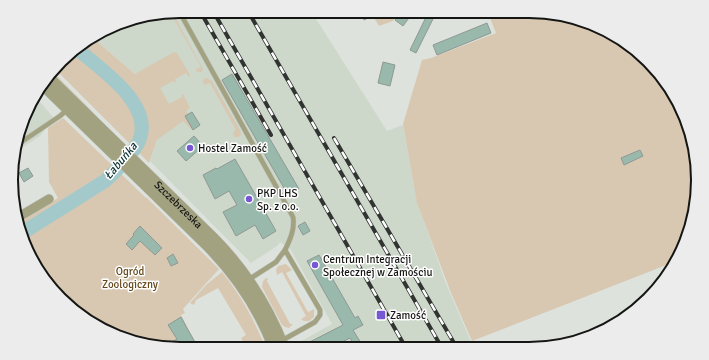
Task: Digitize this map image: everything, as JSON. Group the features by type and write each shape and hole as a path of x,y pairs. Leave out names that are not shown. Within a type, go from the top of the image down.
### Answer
{"street":[{"name":"Szczebrzeska","path":"51,81 71,106 140,174 224,263 245,282 258,313 276,342"},
{"name":"Szczebrzeska","path":"46,88 71,106"},
{"path":"22,215 49,199"}],"lane":[{"path":"183,18 292,217 293,224 291,236 276,262 245,282"},
{"path":"23,141 60,116 71,106"},
{"path":"284,250 302,278 320,312 319,317 315,322 284,342"}],"shaded area":[{"path":"315,18 387,131 403,125 417,202 446,284 471,342 300,342 332,324 291,250 280,242 277,246 251,263 150,161 157,140 146,83 97,41 118,30 159,19"},
{"path":"39,101 53,117 40,136 21,148 30,118"}],"green space":[{"path":"173,18 175,18 203,69 201,72 195,70 201,67"},
{"path":"374,18 395,18 393,21 379,26"},
{"path":"490,18 550,19 591,30 628,51 644,65 658,81 679,118 690,159 691,191 688,212 679,242 667,265 472,341 451,293 417,203 403,124 422,60 431,58 496,33"},
{"path":"97,41 135,74 174,52 177,53 190,75 189,77 186,73 175,79 176,82 173,81 160,88 169,104 182,97 182,94 184,94 190,108 186,111 188,114 185,116 193,130 183,121 157,140 149,163 58,72 81,51"},
{"path":"56,75 88,107 107,128 54,78"},
{"path":"206,78 212,81 240,130 241,134 239,137 234,137 233,132 236,130 210,83 204,85 203,80"},
{"name":"Ogród Zoologiczny","path":"63,118 219,269 183,309 185,313 181,315 195,342 159,341 118,330 81,309 65,295 51,279 30,242 23,220 58,198 49,182 48,128"},
{"path":"286,264 292,270 286,273 308,312 314,309 314,317 309,321 304,321 301,319 306,316 282,272 277,275 276,270 278,266"},
{"path":"222,272 246,306 263,342 243,342 241,338 246,335 218,288 196,300 194,305 190,303 206,285"},
{"path":"266,278 268,279 267,281 290,324 293,324 289,328 282,325 262,287 263,281"}],"building":[{"path":"397,18 409,18 403,26 395,20"},
{"path":"426,18 434,18 416,53 410,50"},
{"path":"487,23 491,33 437,55 433,45"},
{"path":"383,62 395,65 390,86 378,83"},
{"path":"232,74 299,189 288,195 222,80"},
{"path":"192,112 200,125 193,130 185,116"},
{"name":"Hostel Zamość","path":"194,136 203,146 186,161 177,151"},
{"path":"640,150 643,156 624,165 621,158"},
{"path":"235,159 276,231 263,239 255,225 236,236 223,212 237,205 229,191 215,199 203,175"},
{"path":"28,168 33,176 24,182 19,173"},
{"path":"305,222 310,231 303,235 298,226"},
{"path":"140,226 162,248 155,255 140,241 132,250 126,244"},
{"path":"173,254 178,263 171,266 167,258"},
{"path":"319,255 355,318 358,316 363,325 353,330 360,342 352,342 350,338 342,342 310,342 343,325 307,261"},
{"path":"181,317 195,342 172,342 177,339 168,325"}],"waterway":[{"name":"Łabuńka","path":"26,230 105,181 129,157 139,141 142,127 139,114 132,101 110,76 80,52"}],"railway":[{"path":"204,18 271,135"},
{"path":"217,18 403,342"},
{"path":"252,18 439,342"},
{"path":"334,138 453,342"}],"place":[{"name":"Hostel Zamość","path":"190,148"},
{"name":"PKP LHS Sp. z o.o.","path":"249,199"},
{"name":"Centrum Integracji Społecznej w Zamościu","path":"315,265"},
{"name":"Zamość","path":"381,315"}]}
